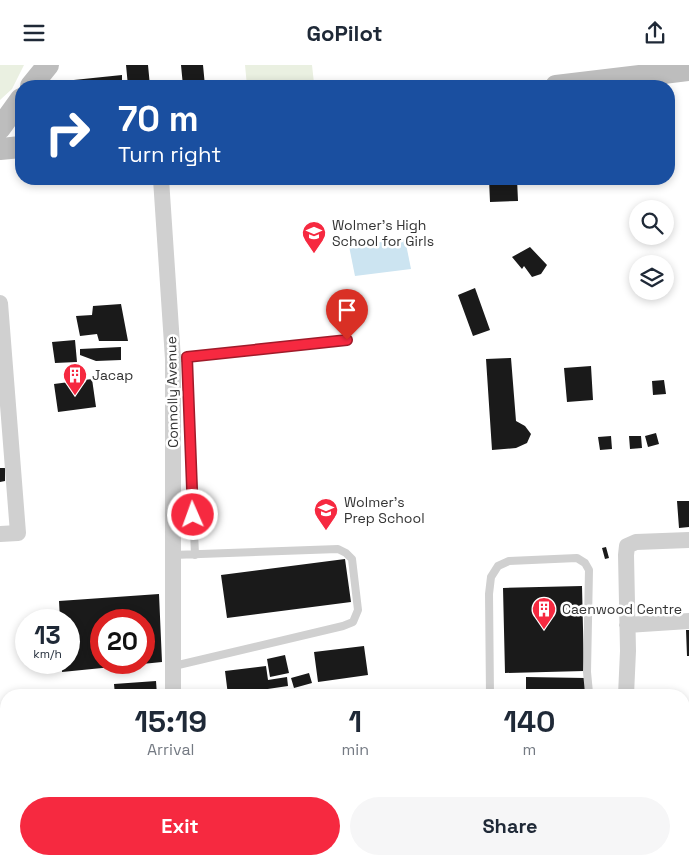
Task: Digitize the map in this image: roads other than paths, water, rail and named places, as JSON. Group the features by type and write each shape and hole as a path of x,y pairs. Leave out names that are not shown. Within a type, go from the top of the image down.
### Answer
{"main road":[{"path":"36,80 48,65"},
{"path":"606,80 689,70"},
{"path":"0,128 15,107"},
{"path":"0,149 15,148"}],"street":[{"name":"Connolly Avenue","path":"162,185 180,358 173,555 174,689"},
{"path":"0,303 18,533 0,535"},
{"path":"626,689 628,651 627,546 636,542 689,540"},
{"path":"627,625 689,621"}],"lane":[{"path":"195,555 180,358 347,340"},
{"path":"173,555 338,549 352,559 358,610 353,622 343,626 174,666"},
{"path":"490,689 489,594 491,577 498,566 509,561 577,558 585,563 588,570 587,672 589,689"}],"water":[{"path":"405,239 411,269 355,276 349,246"}],"place":[{"name":"Wolmer's High School for Girls","path":"314,254"},
{"name":"Jacap","path":"75,396"},
{"name":"Wolmer's Prep School","path":"326,531"},
{"name":"Caenwood Centre","path":"544,630"}]}
